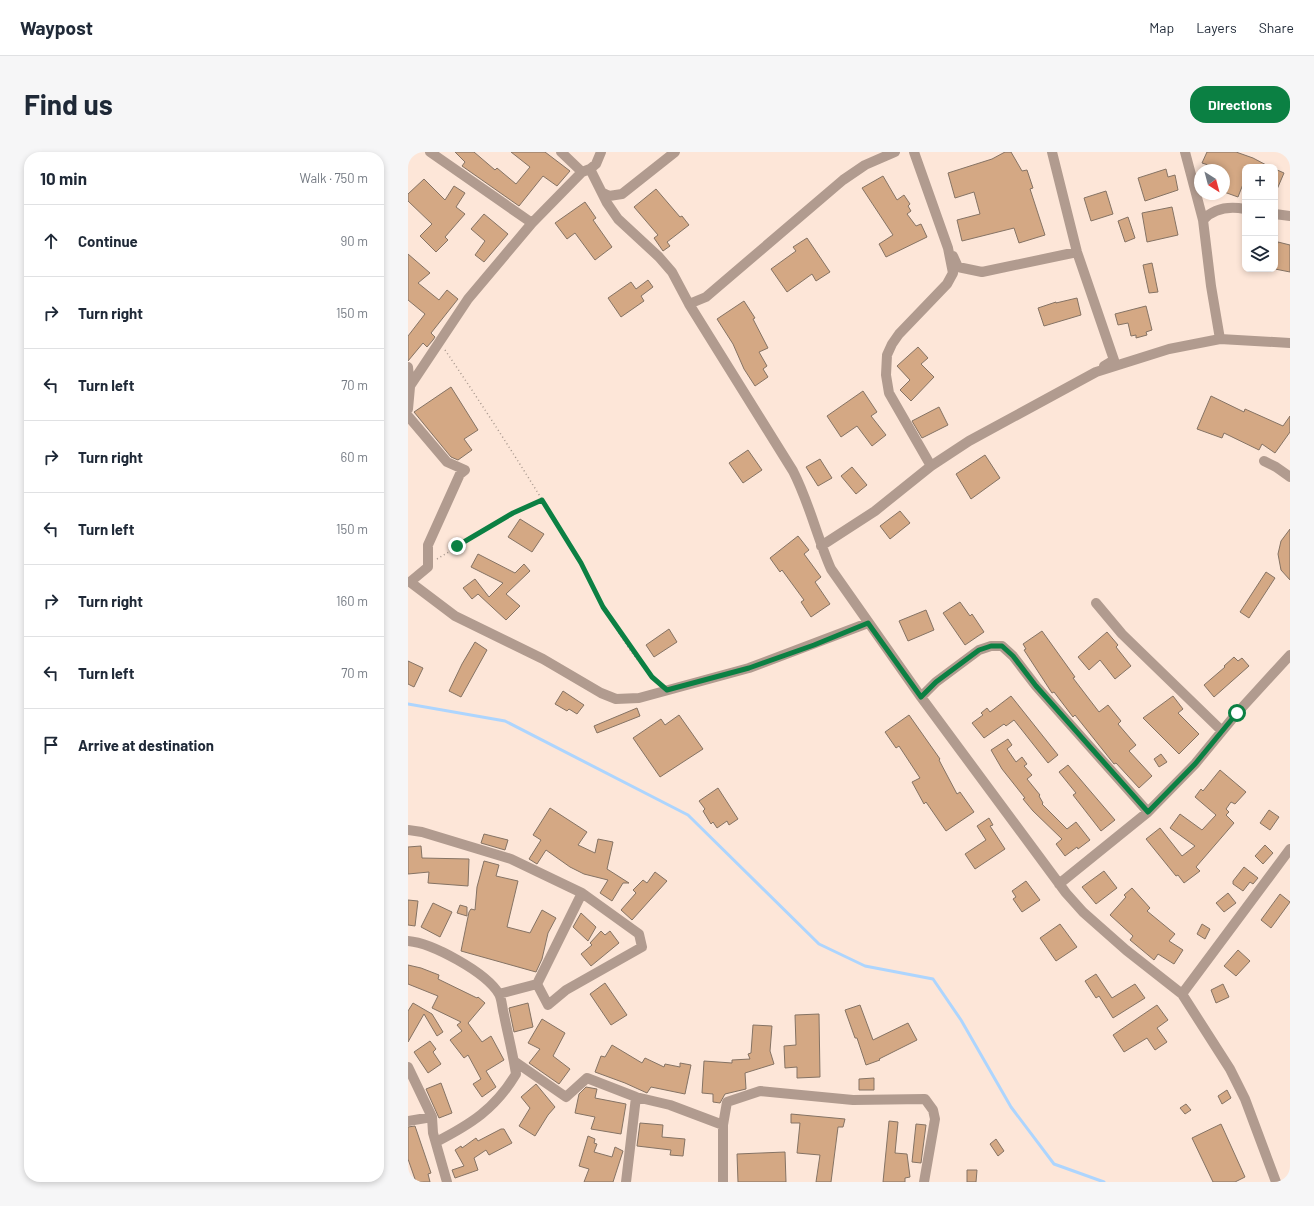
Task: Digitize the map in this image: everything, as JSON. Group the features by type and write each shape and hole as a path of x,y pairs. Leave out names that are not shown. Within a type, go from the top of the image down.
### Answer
{"street":[{"path":"430,152 532,223"},
{"path":"561,152 586,171 603,193 607,204 618,219 659,257 672,272 689,304 793,471 804,493 821,546 831,569 921,697 1058,884 1083,912 1126,950 1182,994 1230,1069 1245,1098 1276,1182"},
{"path":"409,388 468,299 532,223 586,171 596,164 602,152"},
{"path":"603,193 609,196 622,194 675,152"},
{"path":"689,304 706,297 843,180 865,165 895,152"},
{"path":"902,152 915,157 948,248 958,267 982,272 1077,252"},
{"path":"1052,152 1077,252 1114,360"},
{"path":"1185,152 1203,220 1213,301 1220,339"},
{"path":"1203,220 1208,214 1216,209 1242,209"},
{"path":"1278,214 1290,216"},
{"path":"931,466 889,393 886,362 889,349 899,334 947,284 953,272 948,248"},
{"path":"1096,372 1169,349 1220,339 1290,343"},
{"path":"821,546 875,511 931,466 969,441 1096,372 1114,360 1118,362 1126,358 1128,362"},
{"path":"408,367 408,409"},
{"path":"408,416 447,462 465,470 460,474 428,545 428,567 410,582 455,616 543,659 601,693 616,699 639,698 749,668 814,645 868,623"},
{"path":"1264,462 1276,467 1290,477"},
{"path":"1096,603 1122,634 1222,731"},
{"path":"921,697 936,682 979,650 991,646 1002,646 1013,656 1036,686 1148,812"},
{"path":"1058,884 1148,812 1195,764 1222,731 1290,655"},
{"path":"408,830 422,832 511,859 582,893 639,934 642,947 566,990 548,1004 536,984"},
{"path":"1182,994 1290,849"},
{"path":"499,994 536,984 582,893"},
{"path":"408,941 418,942 446,954 471,968 490,984 499,994 516,1074 507,1089 490,1108 467,1126 436,1142"},
{"path":"514,1060 566,1097 587,1078 636,1097 670,1105 723,1125"},
{"path":"408,1067 432,1116 436,1142 447,1182"},
{"path":"723,1182 723,1125 727,1102 760,1091 853,1100 925,1099 933,1110 935,1119 924,1182"},
{"path":"626,1182 636,1097"},
{"path":"408,1120 432,1116"}],"path":[{"path":"440,342 467,381 581,563 603,607 652,677 667,690"},
{"path":"428,567 457,546 513,513 542,500"}],"building":[{"path":"455,152 474,152 495,170 497,168 516,184 530,167 511,152 545,152 570,171 557,186 543,176 519,206 462,166 465,162"},
{"path":"1005,152 1011,152 1022,171 1027,170 1033,188 1030,189 1045,235 1019,243 1014,228 962,241 957,220 980,214 974,192 955,198 948,173 992,159"},
{"path":"1207,152 1236,152 1264,164 1242,164 1242,187 1238,197 1230,194 1230,164 1202,163"},
{"path":"1166,169 1168,177 1175,175 1178,190 1145,201 1138,178"},
{"path":"1278,170 1284,173 1278,187"},
{"path":"883,176 897,200 904,195 910,204 908,206 911,211 907,214 916,226 921,224 927,237 886,257 879,244 893,235 862,188"},
{"path":"424,179 445,200 454,186 465,193 456,207 465,214 445,237 448,240 436,252 420,236 432,224 408,201 408,194"},
{"path":"656,189 680,217 682,216 689,225 667,242 670,246 663,251 654,238 658,235 634,207"},
{"path":"1106,191 1113,214 1091,221 1084,198"},
{"path":"585,202 596,218 593,220 612,247 595,260 575,233 567,239 555,223"},
{"path":"1172,207 1178,235 1147,242 1142,213"},
{"path":"484,214 508,234 484,262 475,255 485,241 471,229"},
{"path":"1128,217 1135,238 1125,242 1118,221"},
{"path":"807,238 830,272 816,281 812,274 787,292 771,269 796,251 793,247"},
{"path":"1278,242 1290,245 1290,272 1278,270"},
{"path":"408,254 430,273 418,283 439,300 447,290 458,299 431,333 435,337 433,340 427,347 423,343 408,361 408,336 425,314 408,300"},
{"path":"1152,263 1158,292 1149,293 1143,265"},
{"path":"648,280 653,287 641,296 644,301 621,317 608,298 631,282 636,289"},
{"path":"1077,298 1081,315 1044,326 1038,308 1056,302"},
{"path":"744,301 755,318 753,319 768,348 759,352 767,366 763,369 768,377 755,386 744,369 733,344 717,319"},
{"path":"1146,306 1152,330 1146,332 1147,335 1136,338 1136,335 1131,336 1128,323 1118,325 1115,314"},
{"path":"918,347 928,358 921,364 934,377 911,401 900,390 910,380 897,366"},
{"path":"451,387 478,430 464,439 472,450 458,460 451,457 414,412"},
{"path":"863,391 877,412 871,416 886,435 872,446 857,426 841,437 827,416"},
{"path":"1211,396 1244,412 1245,409 1283,426 1290,416 1290,432 1275,453 1262,444 1259,450 1224,433 1222,438 1197,429"},
{"path":"939,407 948,425 922,438 912,421"},
{"path":"748,450 762,470 743,483 729,463"},
{"path":"985,455 1000,478 971,499 956,474"},
{"path":"820,459 832,478 818,486 806,467"},
{"path":"852,467 867,485 856,494 841,476"},
{"path":"900,511 910,523 890,539 880,526"},
{"path":"520,519 544,534 532,552 508,537"},
{"path":"1290,529 1290,580 1281,570 1278,554 1281,541"},
{"path":"798,536 809,550 804,554 821,577 815,582 830,604 811,617 801,602 804,600 782,570 780,572 770,558"},
{"path":"478,554 515,573 524,564 530,571 506,594 520,606 506,620 478,594 472,599 463,588 475,579 489,597 503,583 471,567"},
{"path":"1266,572 1275,578 1249,618 1240,612"},
{"path":"960,602 970,616 972,614 984,632 965,645 943,613"},
{"path":"926,610 934,630 908,641 899,621"},
{"path":"669,629 677,642 654,657 646,645"},
{"path":"1042,631 1075,677 1073,678 1099,712 1108,705 1121,721 1118,724 1136,745 1129,751 1152,776 1139,788 1116,763 1114,764 1075,715 1073,717 1054,692 1052,693 1024,650 1026,649 1023,644"},
{"path":"1107,632 1118,645 1116,647 1131,666 1115,679 1100,660 1089,670 1078,657"},
{"path":"475,642 487,650 461,697 449,691"},
{"path":"1234,657 1238,661 1242,658 1249,666 1214,697 1204,685"},
{"path":"408,661 423,668 414,687 408,684"},
{"path":"563,691 584,705 577,714 569,709 567,711 555,704"},
{"path":"1011,696 1058,755 1048,763 1014,720 1006,726 1004,724 984,738 972,723 983,715 981,713 987,708 990,712"},
{"path":"1173,696 1183,709 1178,713 1199,734 1179,754 1143,718"},
{"path":"637,708 640,716 597,733 594,726"},
{"path":"679,715 703,749 660,777 633,738 661,719 665,725"},
{"path":"909,715 940,759 939,760 957,794 960,792 974,812 946,831 926,802 924,804 912,782 920,778 899,746 896,748 885,732"},
{"path":"1008,739 1012,745 1007,749 1016,762 1022,757 1027,764 1024,766 1032,775 1027,779 1040,795 1042,804 1067,829 1076,822 1090,840 1078,849 1077,847 1065,856 1056,844 1062,839 1033,811 1023,799 1025,798 1002,769 991,750"},
{"path":"1161,754 1167,762 1159,767 1154,759"},
{"path":"1068,765 1115,820 1101,831 1073,795 1076,793 1059,772"},
{"path":"1220,770 1246,792 1235,804 1231,802 1226,809 1229,812 1226,815 1234,823 1196,867 1200,871 1184,883 1178,875 1176,876 1146,839 1160,828 1182,856 1195,846 1170,828 1180,814 1202,830 1216,815 1195,797 1201,789 1203,791"},
{"path":"718,788 738,819 729,825 727,821 717,828 713,822 711,824 703,811 705,809 699,801"},
{"path":"550,808 587,832 578,845 595,853 598,839 613,842 607,869 629,883 623,883 612,901 600,893 608,880 584,874 570,867 546,850 537,864 529,859 541,840 533,835"},
{"path":"1269,810 1279,817 1270,830 1260,823"},
{"path":"989,818 993,825 990,826 1005,849 975,869 965,854 986,840 977,826"},
{"path":"484,834 508,840 505,850 481,843"},
{"path":"1265,845 1273,853 1263,864 1255,856"},
{"path":"421,846 422,858 469,859 468,886 428,883 429,872 408,874 408,847"},
{"path":"484,861 499,865 496,876 518,881 507,927 530,933 542,910 556,918 548,933 542,959 536,972 461,951 469,912 471,909 475,910 477,887"},
{"path":"1244,867 1258,878 1253,884 1250,882 1243,891 1233,884 1233,881"},
{"path":"1104,871 1117,888 1096,904 1082,887"},
{"path":"655,872 667,881 632,920 621,910 636,893 633,890 643,880 647,883"},
{"path":"1026,881 1040,900 1022,912 1013,899 1016,897 1012,891"},
{"path":"1132,888 1150,908 1147,911 1175,934 1169,941 1183,950 1174,964 1158,954 1154,960 1130,940 1133,936 1110,915 1126,897 1124,895"},
{"path":"1228,893 1236,903 1224,912 1216,903"},
{"path":"1280,894 1290,902 1271,928 1261,920"},
{"path":"408,900 418,901 415,926 408,925"},
{"path":"433,903 452,912 440,937 421,927"},
{"path":"460,905 467,907 467,916 457,913"},
{"path":"581,913 596,927 588,941 573,927"},
{"path":"1060,924 1077,947 1056,961 1040,938"},
{"path":"1202,924 1210,929 1205,939 1197,934"},
{"path":"601,931 605,935 610,931 619,943 591,966 581,954 592,945 590,943"},
{"path":"1238,950 1250,961 1236,976 1224,966"},
{"path":"408,965 439,975 438,979 477,998 478,997 485,1003 468,1023 482,1042 491,1036 504,1060 486,1071 496,1087 482,1097 473,1084 481,1079 468,1055 464,1058 450,1040 462,1031 457,1025 461,1022 432,1008 438,996 408,984"},
{"path":"1096,974 1112,998 1135,984 1145,998 1113,1018 1099,996 1096,998 1085,981"},
{"path":"605,983 627,1015 611,1025 590,994"},
{"path":"1223,984 1229,997 1216,1003 1211,990"},
{"path":"413,1003 432,1014 443,1032 437,1036 424,1014 408,1042 408,1011"},
{"path":"528,1003 533,1027 514,1032 509,1008"},
{"path":"860,1005 873,1040 908,1023 917,1040 879,1059 880,1060 866,1065 857,1038 855,1038 845,1010"},
{"path":"1157,1005 1168,1020 1157,1028 1167,1042 1155,1050 1147,1038 1124,1052 1113,1035"},
{"path":"819,1014 820,1077 797,1078 797,1067 785,1068 784,1046 796,1045 795,1015"},
{"path":"542,1019 565,1033 553,1056 570,1069 559,1084 529,1063 540,1049 528,1043"},
{"path":"753,1025 772,1026 770,1051 774,1064 745,1073 746,1089 725,1094 720,1103 713,1102 713,1094 702,1093 704,1061 732,1063 732,1060 750,1059 748,1054 751,1053"},
{"path":"430,1041 436,1049 433,1052 441,1064 428,1073 414,1052"},
{"path":"612,1045 642,1063 645,1058 664,1067 665,1064 680,1067 680,1063 691,1065 685,1094 651,1087 647,1093 595,1072 601,1056 605,1057"},
{"path":"874,1078 874,1090 859,1090 859,1079"},
{"path":"441,1083 452,1113 439,1118 426,1089"},
{"path":"536,1084 555,1107 548,1115 535,1136 519,1126 530,1108 521,1097"},
{"path":"586,1087 597,1089 595,1098 626,1104 621,1134 591,1129 595,1117 575,1113 579,1094"},
{"path":"1227,1090 1231,1098 1222,1104 1218,1096"},
{"path":"1186,1104 1191,1110 1185,1114 1180,1108"},
{"path":"791,1114 845,1119 843,1127 838,1127 831,1182 816,1182 820,1155 797,1153 800,1123 791,1123"},
{"path":"889,1121 898,1122 895,1153 907,1154 910,1177 905,1178 905,1182 883,1182"},
{"path":"640,1123 663,1125 662,1137 685,1139 683,1156 670,1155 671,1150 637,1146"},
{"path":"916,1124 926,1125 921,1163 912,1162"},
{"path":"1221,1124 1245,1177 1235,1182 1213,1182 1192,1138"},
{"path":"415,1126 431,1173 428,1174 430,1182 416,1182 408,1159 408,1127"},
{"path":"501,1129 504,1129 512,1143 489,1155 486,1150 474,1158 478,1170 455,1178 452,1170 464,1166 455,1150 461,1146 462,1148 476,1138 478,1141"},
{"path":"588,1136 595,1139 594,1143 597,1144 594,1152 612,1157 615,1147 623,1151 613,1182 584,1182 589,1169 579,1166"},
{"path":"996,1139 1004,1151 998,1156 990,1144"},
{"path":"785,1152 786,1182 738,1182 737,1154"},
{"path":"967,1170 977,1170 976,1182 967,1182"}],"waterway":[{"path":"408,704 505,721 688,815 819,944 865,966 933,979 961,1020 1011,1107 1054,1164 1104,1182"}],"route":[{"path":"457,546 513,513 542,500 581,563 603,607 633,652 652,677 667,690 749,668 814,645 868,623 921,697 936,682 979,650 991,646 1002,646 1013,656 1036,686 1148,812 1195,764 1237,713"}]}
